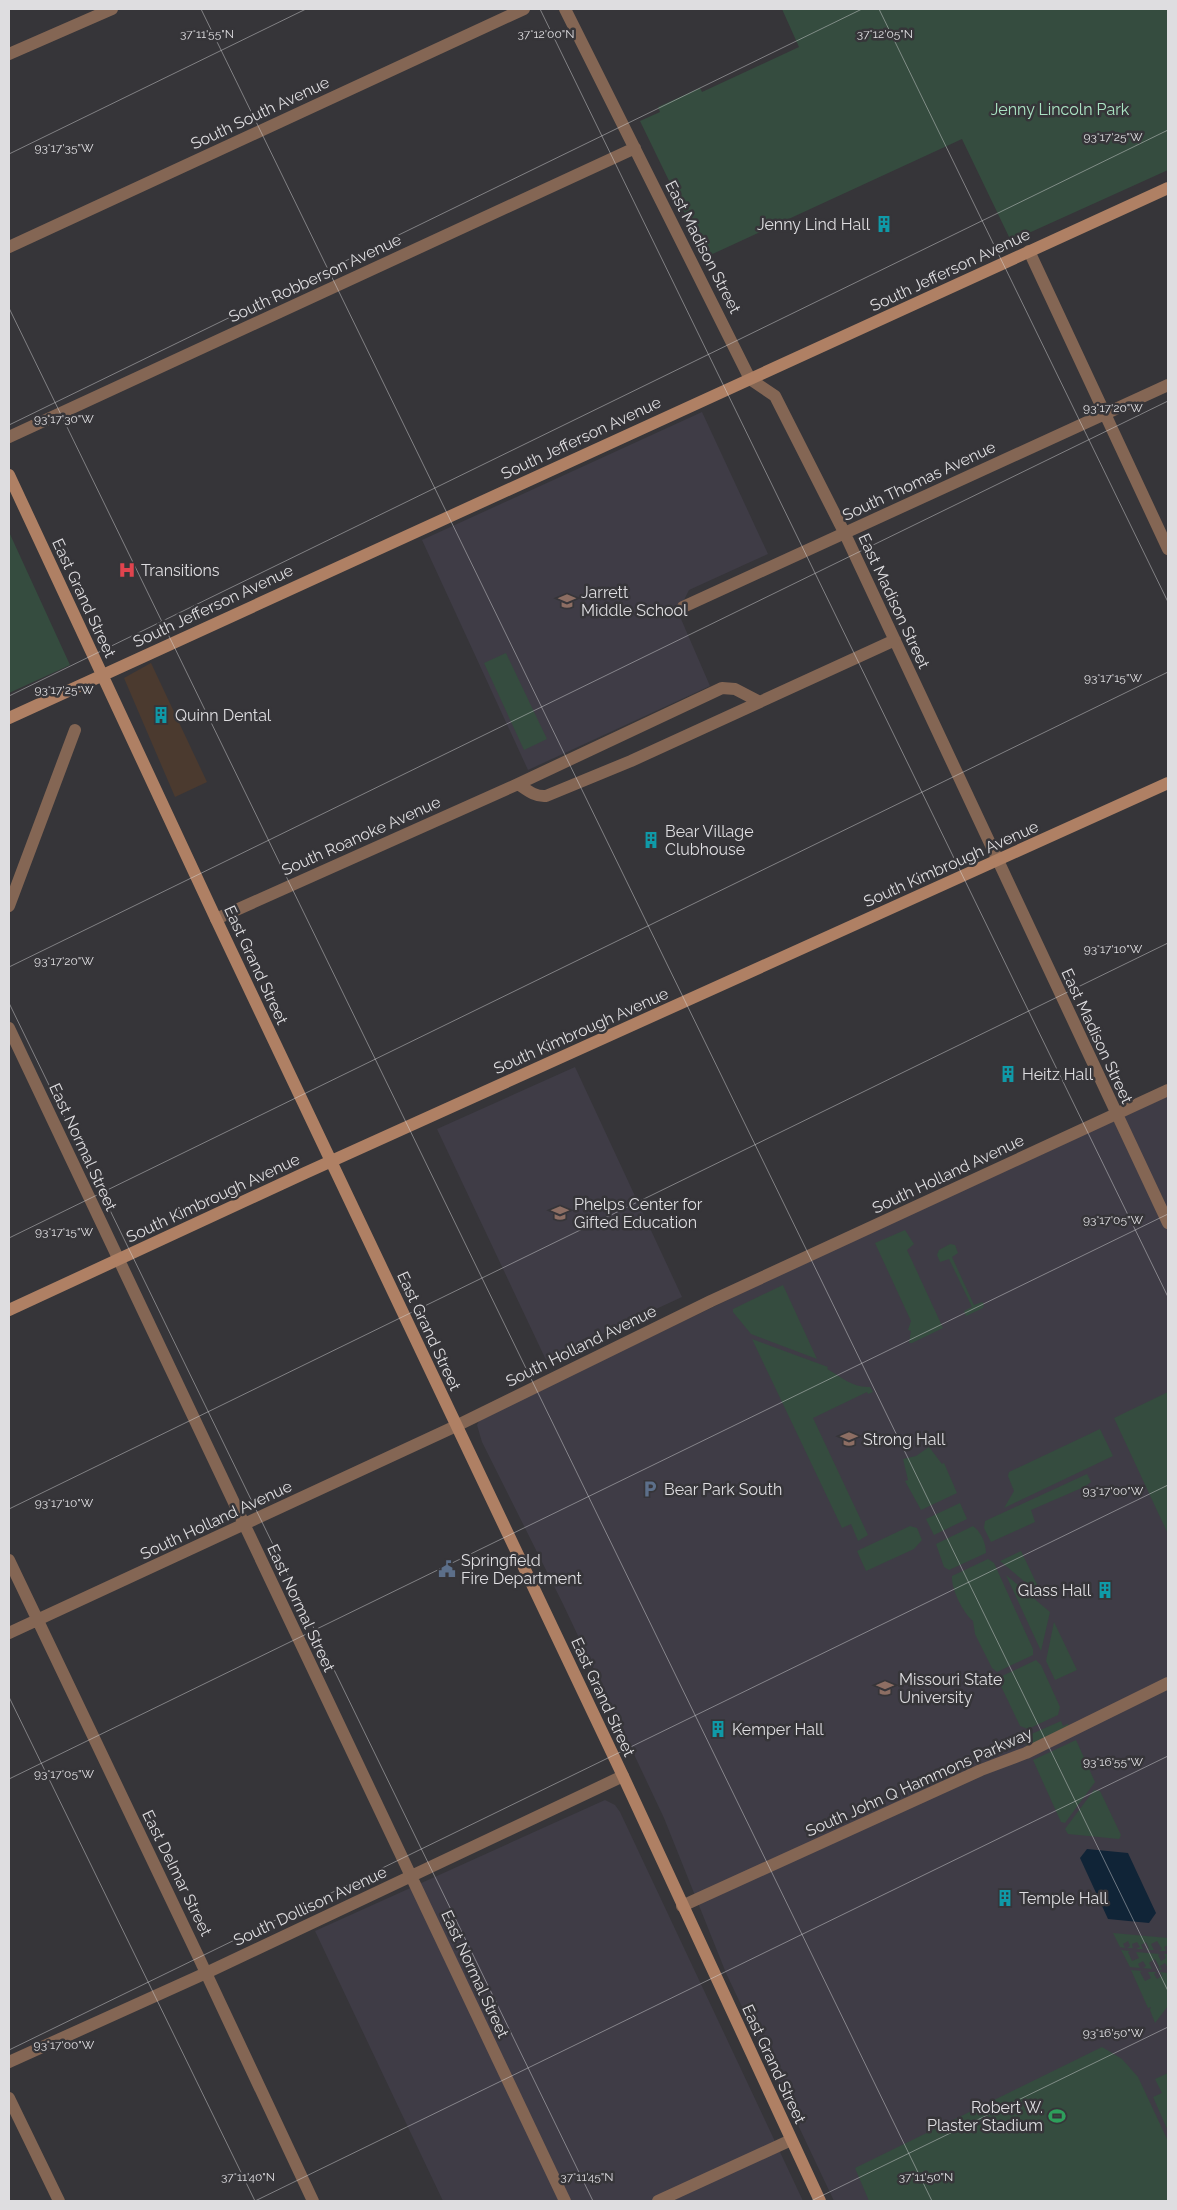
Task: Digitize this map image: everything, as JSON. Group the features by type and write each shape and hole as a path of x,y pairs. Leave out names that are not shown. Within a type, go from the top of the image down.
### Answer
{"main road":[{"name":"South Jefferson Avenue","path":"9,718 1168,188"},
{"name":"East Grand Street","path":"9,475 216,919 623,1776 820,2201"},
{"name":"South Kimbrough Avenue","path":"9,1310 331,1161 1168,783"}],"street":[{"path":"9,54 112,9"},
{"name":"South South Avenue","path":"9,247 524,9"},
{"name":"East Madison Street","path":"565,9 750,378 775,396 845,534 996,861 1168,1223"},
{"name":"South Robberson Avenue","path":"9,437 635,148"},
{"path":"1029,251 1168,549"},
{"name":"South Thomas Avenue","path":"683,607 1168,385"},
{"path":"518,784 530,792 546,796 632,761 895,640"},
{"name":"South Roanoke Avenue","path":"216,919 518,784 722,688 736,689 760,702"},
{"path":"9,906 75,730"},
{"name":"East Normal Street","path":"9,1028 565,2201"},
{"name":"South Holland Avenue","path":"9,1633 456,1426 711,1300 1168,1090"},
{"name":"East Delmar Street","path":"9,1560 206,1973 312,2201"},
{"name":"South John Q Hammons Parkway","path":"682,1906 981,1770 1034,1749 1168,1683"},
{"name":"South Dollison Avenue","path":"9,2062 206,1973 623,1776"},
{"path":"9,2098 58,2201"},
{"path":"658,2201 791,2140"}],"shaded area":[{"name":"Jarrett Middle School","path":"702,412 768,554 689,590 678,612 710,686 528,770 422,540"},
{"path":"151,663 207,782 175,797 124,678"},
{"name":"Phelps Center for Gifted Education","path":"575,1067 682,1297 546,1360 437,1129"},
{"name":"Missouri State University","path":"1168,1096 1168,2201 834,2201 726,1973 664,1818 563,1604 482,1442 477,1425 480,1419 488,1415 786,1272"},
{"path":"605,1800 615,1805 620,1812 803,2201 443,2201 315,1931"}],"green space":[{"name":"Jenny Lincoln Park","path":"782,9 1168,9 1168,170 1011,241 962,139 706,257 640,121 660,112 658,107 700,88 702,92 799,47"},
{"path":"9,532 70,665 9,693"},
{"path":"506,653 547,739 524,750 484,663"},
{"path":"905,1230 914,1244 907,1250 943,1328 912,1343 909,1343 911,1331 908,1330 911,1321 875,1243"},
{"path":"950,1244 955,1245 958,1253 952,1257 974,1305 982,1302 984,1304 983,1308 966,1316 964,1311 972,1307 949,1259 940,1262 937,1255 939,1250"},
{"path":"783,1285 817,1359 751,1334 733,1312 733,1309"},
{"path":"752,1339 828,1367 827,1369 847,1381 858,1386 870,1387 873,1392 868,1394 867,1392 813,1418 868,1535 858,1541 851,1524 842,1528"},
{"path":"1168,1392 1168,1534 1114,1418"},
{"path":"1100,1429 1113,1456 1004,1508 1014,1491 1008,1476 1009,1472"},
{"path":"929,1447 942,1464 944,1463 957,1493 921,1510 905,1481 908,1480 903,1459 916,1456"},
{"path":"1087,1474 1091,1482 1084,1487 1031,1510 1035,1522 991,1542 984,1528 985,1521"},
{"path":"960,1503 967,1519 934,1535 926,1519"},
{"path":"910,1526 917,1528 922,1540 914,1549 866,1571 857,1551"},
{"path":"973,1526 982,1538 986,1553 949,1570 944,1567 936,1544"},
{"path":"1021,1551 1043,1597 1000,1561"},
{"path":"988,1559 994,1563 1033,1649 1033,1655 997,1672 992,1668 975,1634 973,1621 958,1600 952,1581 952,1576"},
{"path":"1006,1575 1050,1612 1041,1651"},
{"path":"1054,1622 1077,1670 1055,1680 1046,1661"},
{"path":"1036,1660 1041,1665 1060,1707 1058,1715 1028,1729 1020,1726 1000,1684 1000,1677"},
{"path":"1061,1721 1063,1726 1068,1724 1069,1727 1027,1746 1025,1742 1029,1741 1027,1736"},
{"path":"1076,1740 1095,1782 1065,1823 1061,1822 1033,1760"},
{"path":"1094,1790 1100,1791 1121,1835 1119,1839 1068,1834 1065,1829"},
{"path":"1113,1933 1168,1938 1168,1945 1164,1947 1166,1951 1159,1951 1162,1949 1157,1941 1151,1944 1154,1950 1146,1950 1149,1948 1146,1942 1141,1945 1143,1949 1136,1949 1140,1947 1137,1942 1132,1944 1133,1948 1127,1948 1130,1946 1128,1941 1123,1944 1125,1948 1120,1947"},
{"path":"1121,1950 1130,1951 1128,1952 1132,1961 1139,1958 1136,1952 1160,1954 1158,1955 1161,1961 1166,1958 1164,1954 1168,1954 1168,1968 1165,1963 1160,1966 1162,1970 1157,1969 1160,1968 1155,1959 1149,1963 1152,1969 1143,1968 1146,1966 1143,1961 1138,1964 1140,1968 1130,1967"},
{"path":"1131,1970 1142,1971 1140,1972 1145,1981 1151,1978 1148,1972 1156,1972 1154,1974 1157,1979 1162,1976 1160,1972 1168,1973 1168,2006 1155,2023 1150,2010 1151,2007 1148,2008"},
{"name":"Robert W. Plaster Stadium","path":"1102,2047 1122,2059 1138,2077 1168,2141 1168,2201 869,2201 855,2168"},
{"path":"1168,2073 1168,2131 1153,2097 1162,2093 1155,2079"}],"water":[{"path":"1087,1849 1128,1853 1156,1913 1149,1923 1108,1919 1080,1858"}],"place":[{"name":"Jenny Lind Hall","path":"884,224"},
{"name":"Transitions","path":"127,570"},
{"name":"Jarrett Middle School","path":"567,601"},
{"name":"Quinn Dental","path":"161,715"},
{"name":"Bear Village Clubhouse","path":"651,840"},
{"name":"Heitz Hall","path":"1008,1074"},
{"name":"Phelps Center for Gifted Education","path":"560,1213"},
{"name":"Strong Hall","path":"849,1439"},
{"name":"Bear Park South","path":"650,1489"},
{"name":"Springfield Fire Department","path":"447,1569"},
{"name":"Glass Hall","path":"1105,1590"},
{"name":"Missouri State University","path":"885,1688"},
{"name":"Kemper Hall","path":"718,1729"},
{"name":"Temple Hall","path":"1005,1898"},
{"name":"Robert W. Plaster Stadium","path":"1057,2116"}]}
